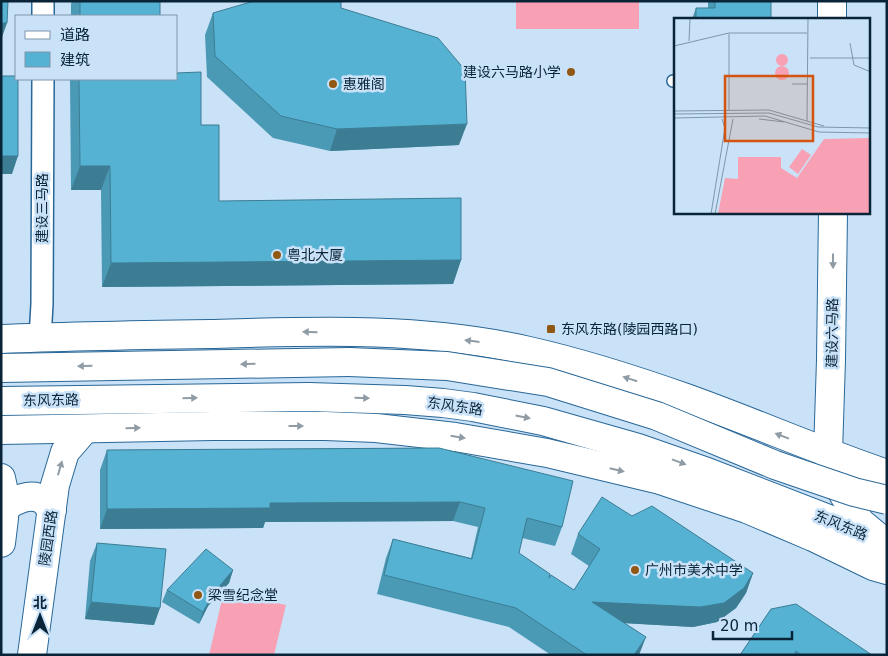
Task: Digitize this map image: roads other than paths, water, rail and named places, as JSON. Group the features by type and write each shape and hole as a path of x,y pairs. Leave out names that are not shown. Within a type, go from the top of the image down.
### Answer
{"main road":[{"path":"832,1 832,18"},
{"name":"建设六马路","path":"833,214 832,351 828,453 835,480 860,522 886,544"},
{"path":"1,339 303,332 410,335 486,343 529,351 644,384 887,474"},
{"path":"1,368 349,362 447,366 548,382 657,416 775,466 854,492 887,500"},
{"name":"东风东路","path":"1,401 308,397 405,400 473,407 543,420 638,448 708,472 886,544"},
{"name":"东风东路","path":"1,430 325,426 367,428 455,437 546,453 660,480 747,509 813,537 873,566 887,570"},
{"name":"陵园西路","path":"32,655 55,485 64,452 85,429"},
{"path":"1,478 5,497 1,543"},
{"path":"4,508 22,498 34,497 44,500 52,510"}],"street":[{"path":"43,15 44,1"},
{"name":"建设三马路","path":"40,338 42,304 43,80"}],"place":[{"name":"建设六马路小学","path":"571,72"},
{"name":"惠雅阁","path":"333,84"},
{"name":"粤北大厦","path":"277,255"},
{"name":"东风东路(陵园西路口)","path":"551,329"},
{"name":"广州市美术中学","path":"635,570"},
{"name":"梁雪纪念堂","path":"198,595"}]}
